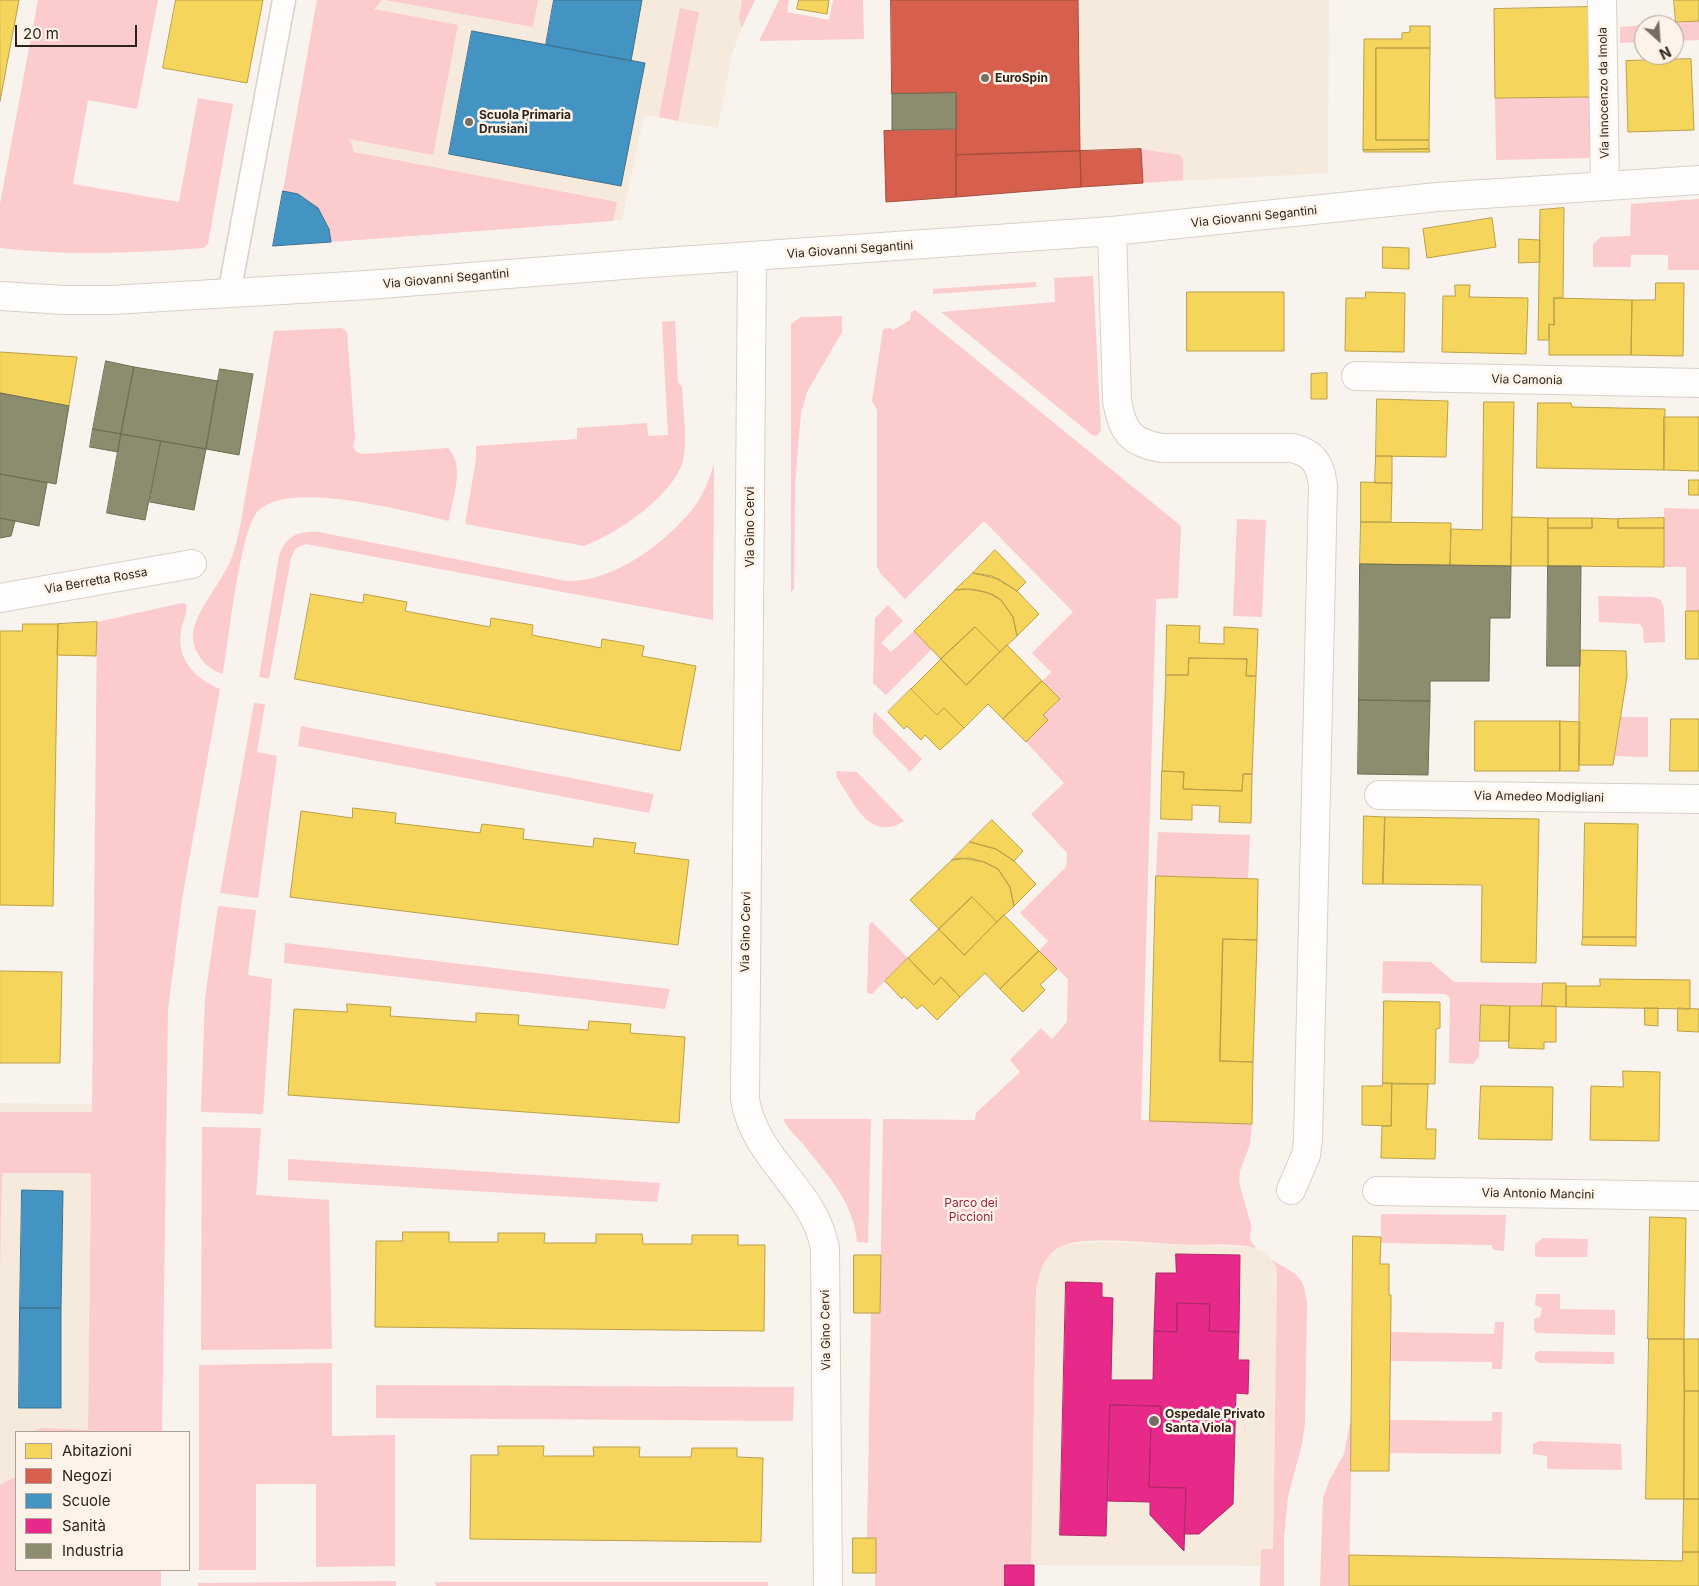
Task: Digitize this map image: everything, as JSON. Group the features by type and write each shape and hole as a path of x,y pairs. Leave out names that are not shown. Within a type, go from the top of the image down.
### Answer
{"street":[{"name":"Via Innocenzo da Imola","path":"1602,0 1605,186"},
{"name":"Via Giovanni Segantini","path":"0,296 64,300 111,300 229,294 1112,231 1396,201 1699,180"},
{"path":"1112,231 1117,400 1120,420 1129,435 1144,445 1162,448 1292,448 1306,451 1315,459 1321,470 1317,780 1308,1140 1306,1155 1291,1190"},
{"name":"Via Gino Cervi","path":"752,256 745,1099 755,1132 812,1211 818,1222 824,1242 828,1586"},
{"name":"Via Camonia","path":"1356,376 1699,383"},
{"name":"Via Berretta Rossa","path":"0,598 192,564"},
{"name":"Via Amedeo Modigliani","path":"1379,795 1699,799"},
{"name":"Via Antonio Mancini","path":"1378,1191 1699,1196"}],"lane":[{"path":"229,294 284,0"}],"shaded area":[{"name":"Scuola Primaria Drusiani","path":"317,0 755,0 746,17 732,54 718,128 644,115 622,220 273,246"},
{"path":"891,0 1329,0 1328,173 1143,183 1141,149 956,155 956,93 892,94"},
{"path":"0,1103 92,1104 88,1431 15,1431 15,1571 0,1586"},
{"name":"Ospedale Privato Santa Viola","path":"1099,1242 1250,1247 1265,1252 1277,1269 1273,1550 1261,1550 1261,1566 1035,1565 1034,1586 1005,1586 1005,1565 1031,1565 1037,1278 1048,1257 1058,1249 1067,1244"}],"green space":[{"path":"38,0 158,0 137,109 88,100 73,184 179,202 198,98 233,104 208,244 203,248 101,253 25,251 0,248 0,204"},
{"path":"317,0 382,0 374,9 458,25 433,155 349,139 354,152 617,202 613,221 331,242 326,222 316,207 302,197 283,191"},
{"path":"385,0 538,0 533,27"},
{"path":"742,0 755,0 742,27 739,19"},
{"path":"779,0 789,0 787,12 829,20 833,0 863,0 864,39 759,41"},
{"path":"680,8 699,12 678,121 659,117"},
{"path":"1699,21 1699,40 1684,41 1684,22"},
{"path":"1634,26 1634,42 1620,43 1620,27"},
{"path":"1590,97 1590,158 1496,160 1495,98"},
{"path":"1141,149 1180,155 1183,159 1183,180 1143,183"},
{"path":"1699,199 1699,270 1668,270 1668,255 1631,255 1630,267 1593,267 1593,244 1601,237 1630,236 1631,204"},
{"path":"1093,276 1101,430 1097,436 1092,435 941,312 1055,302 1054,278"},
{"path":"1036,282 1036,287 933,294 933,289"},
{"name":"Parco dei Piccioni","path":"915,310 1181,526 1178,598 1156,599 1141,1120 1252,1124 1250,1144 1240,1171 1239,1182 1251,1225 1250,1240 1256,1248 1232,1245 1191,1245 1128,1241 1079,1242 1059,1247 1048,1257 1044,1264 1036,1293 1031,1565 1005,1565 1005,1586 875,1586 876,1538 867,1538 871,1312 880,1312 883,1119 975,1120 976,1113 1020,1072 1010,1060 1041,1028 1052,1039 1067,1022 1068,979 1039,951 1048,941 1020,913 1066,867 1067,853 1031,814 1064,783 1026,742 1048,720 1043,715 1060,699 1042,681 1051,672 1032,653 1073,612 984,521 905,599 880,573 877,566 877,410 872,401 883,329 890,328 893,330 910,320 911,312"},
{"path":"842,316 842,332 807,392 801,413 795,483 794,589 791,592 791,324 801,317"},
{"path":"675,321 678,382 682,387 685,448 680,470 659,497 629,522 584,546 465,524 476,460 476,446 577,439 577,428 647,423 648,436 668,435 662,322"},
{"path":"342,328 347,332 355,439 353,446 356,452 363,454 448,448 453,455 457,473 449,521 349,500 294,498 272,502 257,512 245,541 231,614 223,674 217,672 211,669 198,654 193,641 193,635 195,625 204,606 228,566 237,539 274,331"},
{"path":"714,464 713,620 306,544 296,548 291,558 269,679 259,677 279,556 285,543 294,536 305,532 319,532 566,581 584,580 620,568 638,558 670,533 695,506 706,486"},
{"path":"1664,508 1699,509 1699,611 1686,611 1686,567 1664,567"},
{"path":"1237,519 1266,520 1262,617 1233,616"},
{"path":"1598,596 1653,597 1661,600 1664,609 1665,642 1644,643 1643,629 1640,624 1599,622"},
{"path":"182,603 186,604 186,614 180,641 185,659 203,680 220,689 182,899 168,1010 162,1431 35,1431 41,1428 88,1430 91,1173 2,1173 0,1275 0,1112 92,1112 97,622"},
{"path":"888,605 903,621 881,643 891,652 914,631 932,649 886,695 873,683 875,618"},
{"path":"254,703 265,704 257,752 277,756 258,898 220,893"},
{"path":"875,712 922,759 910,772 873,734 873,715"},
{"path":"1621,717 1648,717 1648,757 1615,756"},
{"path":"301,726 654,794 649,813 298,746"},
{"path":"836,771 857,772 904,821 892,826 881,827 872,823 856,808 837,778"},
{"path":"1158,832 1250,835 1248,878 1156,876"},
{"path":"218,906 256,910 248,975 272,979 263,1114 201,1112 205,998"},
{"path":"872,922 908,958 872,994 867,993 869,925"},
{"path":"285,943 670,989 665,1009 284,963"},
{"path":"1383,961 1431,962 1454,982 1543,983 1542,1006 1481,1005 1479,1057 1473,1064 1449,1063 1450,998 1446,994 1382,993"},
{"path":"783,1119 871,1119 868,1243 857,1242 855,1227 845,1201"},
{"path":"202,1127 261,1128 256,1195 329,1200 332,1349 201,1350"},
{"path":"288,1159 660,1183 657,1202 288,1180"},
{"path":"1381,1214 1506,1215 1504,1251 1493,1250 1492,1245 1381,1243"},
{"path":"1543,1238 1588,1239 1587,1257 1535,1256 1535,1244"},
{"path":"1272,1260 1301,1280 1306,1294 1305,1423 1302,1444 1288,1497 1284,1536 1284,1586 1260,1586 1261,1549 1273,1549 1277,1269"},
{"path":"1536,1294 1560,1294 1560,1309 1615,1310 1615,1335 1537,1333 1534,1330 1534,1319 1540,1317 1542,1308 1535,1305"},
{"path":"1495,1322 1504,1322 1502,1369 1492,1369 1492,1362 1390,1361 1391,1332 1494,1334"},
{"path":"1539,1351 1614,1352 1614,1364 1540,1363 1535,1360 1535,1354"},
{"path":"332,1363 332,1436 395,1435 395,1566 316,1567 316,1484 256,1484 256,1570 199,1570 199,1365"},
{"path":"376,1385 794,1387 793,1421 376,1418"},
{"path":"1492,1412 1502,1412 1501,1454 1390,1453 1390,1420 1492,1421"},
{"path":"1350,1423 1352,1423 1349,1586 1320,1586 1323,1498 1329,1481 1344,1454"},
{"path":"1540,1441 1621,1444 1622,1470 1547,1469 1547,1456 1533,1454 1533,1444"},
{"path":"15,1478 15,1571 161,1571 161,1586 0,1586 0,1485"},
{"path":"396,1581 396,1586 198,1586 198,1583"},
{"path":"435,1582 768,1582 768,1586 436,1586"}],"building: Abitazioni":[{"path":"0,0 19,0 0,101"},
{"path":"176,0 263,0 247,83 163,68"},
{"path":"799,0 829,0 827,14 797,9"},
{"path":"1674,0 1699,0 1699,21 1684,22 1684,15 1675,15"},
{"path":"1589,7 1590,97 1495,98 1494,9"},
{"path":"1410,26 1430,26 1430,48 1376,48 1376,140 1429,140 1429,149 1363,150 1364,39 1402,39 1402,33 1410,32"},
{"path":"1376,48 1430,48 1429,140 1376,140"},
{"path":"1684,59 1691,59 1694,130 1628,132 1626,61 1634,61 1634,65 1684,65"},
{"path":"1429,149 1430,152 1364,152 1363,150"},
{"path":"1564,208 1563,298 1554,298 1554,325 1549,324 1549,340 1538,340 1540,210"},
{"path":"1492,218 1496,247 1427,258 1423,229"},
{"path":"1519,239 1540,240 1540,262 1519,263"},
{"path":"1383,247 1409,248 1409,269 1383,268"},
{"path":"1656,283 1684,283 1683,356 1631,355 1632,300 1655,300"},
{"path":"1455,285 1470,285 1469,297 1528,298 1526,354 1442,352 1443,296 1455,296"},
{"path":"1187,292 1284,292 1284,351 1187,351"},
{"path":"1366,292 1405,293 1404,352 1345,351 1346,298 1365,298"},
{"path":"1554,298 1632,300 1631,355 1549,355 1549,324 1554,325"},
{"path":"0,352 77,357 69,406 0,393"},
{"path":"1327,373 1327,399 1311,399 1311,374"},
{"path":"1377,399 1448,401 1446,457 1376,456"},
{"path":"1484,402 1514,402 1511,566 1450,565 1451,529 1482,530"},
{"path":"1538,403 1571,403 1572,407 1665,409 1664,470 1537,468"},
{"path":"1664,417 1699,417 1699,471 1664,470"},
{"path":"1376,456 1392,456 1392,483 1375,483"},
{"path":"1689,480 1699,480 1699,495 1689,495"},
{"path":"1361,482 1392,483 1391,522 1361,522"},
{"path":"1512,517 1548,518 1548,566 1511,566"},
{"path":"1548,518 1592,518 1592,528 1548,528"},
{"path":"1592,518 1618,519 1618,528 1664,528 1664,567 1548,566 1548,528 1592,528"},
{"path":"1664,518 1664,528 1618,528 1618,519"},
{"path":"1361,522 1451,523 1450,565 1360,564"},
{"path":"995,550 1026,582 1017,591 992,576 973,573"},
{"path":"973,573 999,579 1017,591 1039,614 1017,636 1013,617 1001,600 992,594 972,589 955,590"},
{"path":"965,589 986,592 1001,600 1013,617 1017,636 1000,652 975,627 941,659 914,631 955,590"},
{"path":"311,594 363,603 364,594 407,602 405,611 490,627 491,618 533,625 532,635 601,648 602,639 644,646 642,656 696,666 680,751 295,679"},
{"path":"1686,611 1699,611 1699,659 1686,659"},
{"path":"97,622 96,656 57,655 58,624"},
{"path":"23,624 58,624 53,906 0,905 0,631 22,631"},
{"path":"1167,625 1200,626 1199,643 1224,644 1224,627 1258,629 1256,676 1246,676 1247,659 1189,658 1188,675 1166,675"},
{"path":"975,627 1000,652 966,685 941,659"},
{"path":"1007,645 1042,681 1003,719 988,704 964,728 944,708 937,715 911,689 941,659 966,685"},
{"path":"1580,650 1626,651 1627,676 1613,765 1579,765"},
{"path":"1189,658 1247,659 1246,676 1256,676 1252,774 1243,774 1242,791 1183,789 1184,772 1162,771 1166,675 1188,675"},
{"path":"1042,681 1060,699 1043,715 1048,720 1026,742 1003,719"},
{"path":"911,689 937,715 944,708 964,728 940,750 925,735 921,740 907,726 904,729 888,712"},
{"path":"1671,719 1699,719 1699,771 1670,771"},
{"path":"1475,721 1560,721 1560,771 1475,771"},
{"path":"1560,721 1580,722 1579,771 1560,771"},
{"path":"1162,771 1184,772 1183,789 1242,791 1243,774 1252,774 1251,823 1219,822 1220,806 1192,805 1192,820 1161,819"},
{"path":"353,808 396,813 395,823 480,833 482,824 524,829 523,839 593,847 594,838 636,843 634,853 689,860 678,945 290,897 301,811 352,818"},
{"path":"1364,816 1385,817 1383,884 1363,884"},
{"path":"1385,817 1539,819 1536,963 1481,962 1482,885 1383,884"},
{"path":"992,820 1023,851 1014,861 996,849 970,842"},
{"path":"1585,823 1638,824 1636,937 1583,937"},
{"path":"970,842 996,849 1014,861 1036,884 1014,906 1010,887 998,869 970,858 952,860"},
{"path":"962,858 984,862 998,869 1010,887 1014,906 997,922 972,897 939,929 910,900 952,860"},
{"path":"1156,876 1258,879 1257,940 1223,939 1220,1061 1253,1062 1252,1124 1150,1121"},
{"path":"972,897 997,922 964,955 939,929"},
{"path":"1004,915 1039,951 1000,989 985,973 960,997 941,977 934,985 908,958 939,929 964,955"},
{"path":"1583,937 1636,937 1636,946 1582,945"},
{"path":"1223,939 1257,940 1253,1062 1220,1061"},
{"path":"1039,951 1057,969 1040,985 1045,990 1023,1012 1000,989"},
{"path":"908,958 934,985 941,977 960,997 937,1020 922,1005 917,1009 904,996 902,999 885,981"},
{"path":"0,971 62,972 60,1063 0,1063"},
{"path":"1600,979 1690,980 1690,1009 1566,1007 1566,986 1600,986"},
{"path":"1543,983 1566,983 1566,1007 1542,1006"},
{"path":"1384,1001 1440,1002 1440,1028 1436,1029 1435,1084 1383,1083"},
{"path":"347,1004 391,1007 390,1016 476,1022 476,1013 519,1015 518,1025 588,1030 589,1021 631,1024 630,1033 685,1037 679,1123 288,1095 294,1009 347,1012"},
{"path":"1481,1005 1510,1006 1509,1041 1480,1041"},
{"path":"1510,1006 1556,1006 1556,1042 1544,1042 1544,1049 1509,1048"},
{"path":"1645,1008 1658,1008 1658,1026 1645,1025"},
{"path":"1678,1008 1699,1009 1699,1032 1678,1031"},
{"path":"1623,1071 1660,1072 1659,1141 1590,1140 1591,1086 1623,1087"},
{"path":"1383,1083 1392,1084 1391,1126 1362,1125 1362,1086 1382,1086"},
{"path":"1392,1084 1428,1084 1426,1129 1436,1129 1435,1159 1381,1158 1382,1126 1391,1126"},
{"path":"1481,1086 1553,1087 1552,1140 1479,1139"},
{"path":"1650,1217 1686,1218 1684,1339 1648,1339"},
{"path":"403,1232 449,1232 449,1242 498,1242 498,1233 545,1233 544,1243 596,1243 596,1234 642,1234 643,1244 692,1244 692,1235 738,1235 738,1245 765,1245 764,1331 375,1327 376,1241 402,1241"},
{"path":"1353,1236 1381,1237 1380,1264 1389,1264 1389,1295 1391,1295 1391,1305 1389,1471 1351,1471"},
{"path":"854,1255 881,1255 880,1313 854,1313"},
{"path":"1649,1339 1684,1339 1684,1499 1646,1499"},
{"path":"1684,1339 1699,1339 1699,1391 1685,1391"},
{"path":"1685,1391 1699,1391 1699,1499 1684,1499"},
{"path":"498,1446 544,1446 543,1456 594,1456 593,1447 640,1447 639,1457 691,1457 692,1448 737,1448 737,1457 763,1458 761,1542 470,1539 471,1455 498,1455"},
{"path":"1684,1499 1699,1499 1699,1552 1683,1552"},
{"path":"853,1538 876,1538 876,1573 853,1573"},
{"path":"1683,1552 1699,1552 1699,1586 1349,1586 1349,1555 1682,1561"}],"building: Negozi":[{"name":"EuroSpin","path":"891,0 1078,0 1080,151 956,155 956,93 892,94"},
{"path":"956,129 956,197 886,202 884,131"},
{"path":"1141,149 1143,183 1081,187 1080,151"},
{"path":"1080,151 1081,187 956,197 956,155"}],"building: Scuole":[{"path":"554,0 642,0 631,61 546,45"},
{"path":"472,31 645,63 621,186 449,154"},
{"path":"283,191 298,194 318,208 329,229 331,242 273,246"},
{"path":"22,1190 63,1191 61,1308 20,1308"},
{"path":"20,1308 61,1308 61,1408 19,1408"}],"building: Sanità":[{"path":"1176,1254 1240,1255 1239,1332 1209,1331 1210,1304 1177,1303 1177,1332 1154,1331 1156,1273 1176,1273"},
{"path":"1066,1282 1102,1283 1102,1297 1113,1298 1111,1380 1153,1380 1154,1331 1177,1332 1177,1303 1210,1304 1209,1331 1239,1332 1238,1360 1249,1360 1248,1394 1236,1393 1233,1504 1199,1534 1184,1534 1186,1488 1149,1487 1151,1426 1161,1427 1161,1406 1110,1405 1106,1536 1060,1535"},
{"path":"1110,1405 1161,1406 1161,1427 1151,1426 1149,1487 1186,1488 1184,1551 1150,1515 1150,1502 1108,1501"},
{"path":"1005,1565 1034,1565 1034,1586 1005,1586"}],"building: Industria":[{"path":"956,93 956,129 892,130 892,94"},
{"path":"106,361 134,367 121,434 93,429"},
{"path":"134,367 218,381 206,449 121,434"},
{"path":"220,369 253,374 239,455 206,449"},
{"path":"0,393 69,406 56,484 0,474"},
{"path":"93,429 121,434 118,452 90,447"},
{"path":"121,434 161,441 145,520 107,513"},
{"path":"161,441 206,449 194,510 150,502"},
{"path":"0,474 47,483 39,526 0,518"},
{"path":"0,518 15,521 11,536 0,538"},
{"path":"1360,564 1511,566 1510,618 1490,618 1489,681 1430,681 1430,701 1359,700"},
{"path":"1548,566 1581,566 1580,666 1547,666"},
{"path":"1359,700 1430,701 1428,775 1358,774"}],"place":[{"name":"EuroSpin","path":"985,78"},
{"name":"Scuola Primaria Drusiani","path":"469,122"},
{"name":"Ospedale Privato Santa Viola","path":"1154,1421"}]}
